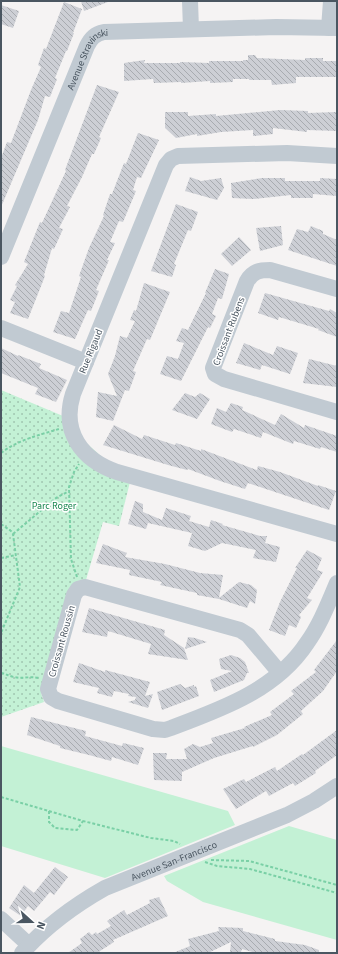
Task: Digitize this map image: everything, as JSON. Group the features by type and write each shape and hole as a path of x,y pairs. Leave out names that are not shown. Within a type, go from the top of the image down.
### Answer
{"street":[{"path":"190,1 191,29"},
{"path":"331,1 333,28"},
{"name":"Avenue Stravinski","path":"1,257 91,39 95,35 104,32 191,29 276,27 333,28"},
{"name":"Rue Rigaud","path":"337,156 287,153 178,156 171,159 166,165 73,394 69,417 73,433 80,447 96,463 117,472 337,534"},
{"name":"Croissant Rubens","path":"337,289 270,270 261,270 252,274 247,281 212,368 215,374 224,379 337,412"},
{"path":"1,328 86,362"},
{"name":"Croissant Roussin","path":"280,673 248,635 240,630 85,587 78,589 74,595 48,690 49,694 54,699 153,728 165,730 221,709 242,699 265,685 280,673 299,654 313,634 337,583"},
{"name":"Avenue San-Francisco","path":"25,949 67,912 82,901 105,888 287,815 314,801 337,786"},
{"path":"1,919 25,949"}],"path":[{"path":"1,453 29,438 65,427"},
{"path":"78,580 72,559 69,491 74,472 82,460"},
{"path":"13,534 56,498 69,491"},
{"path":"1,524 13,534 20,587 1,632"},
{"path":"1,558 16,555"},
{"path":"1,673 16,678 34,677 49,682"},
{"path":"1,797 83,821 151,838 174,841 183,846"},
{"path":"49,811 49,822 55,828 77,830 83,821"},
{"path":"337,886 248,861 202,860 211,865 250,869 337,893"}],"green space":[{"name":"Parc Roger","path":"1,390 63,416 64,423 130,482 119,526 103,522 86,580 77,581 41,693 44,702 1,717"},
{"path":"1,746 228,811 235,825 105,878 1,846"},
{"path":"289,826 337,840 337,940 203,902 167,881 164,876"}],"building":[{"path":"81,1 108,1 108,2 84,11"},
{"path":"64,2 82,9 67,51 55,78 57,79 50,97 45,96 38,120 1,207 1,158 7,142 11,143 41,67 38,65 44,48 46,49"},
{"path":"1,5 19,11 13,28 1,24"},
{"path":"248,55 255,55 257,58 305,60 305,58 323,58 323,61 337,61 337,77 296,77 296,83 272,85 271,80 249,79 233,79 233,82 210,83 210,81 154,83 153,79 124,81 124,63 145,60 144,63 209,63 209,61 243,61 248,60"},
{"path":"97,85 119,92 99,137 101,138 94,154 92,154 67,206 70,207 59,228 63,229 54,249 52,248 44,275 45,276 28,319 10,313 15,302 10,300 17,286 15,285 28,264 24,262 40,222 42,223 66,171 65,170"},
{"path":"280,110 308,111 308,113 337,112 337,131 307,130 307,132 273,128 273,134 253,136 253,130 221,132 197,136 197,134 176,138 165,128 165,112 188,112 188,116 216,114 216,116"},
{"path":"138,133 159,140 141,178 137,177 133,190 136,191 123,222 119,221 110,242 115,243 96,290 99,291 91,311 88,310 75,339 53,332 61,311 69,313 81,277 79,276 89,248 104,216 103,215 110,194 112,194 124,163 126,164"},
{"path":"190,177 201,181 221,178 224,188 217,200 185,191"},
{"path":"262,178 285,178 285,181 320,181 320,178 337,179 337,196 313,194 313,198 291,198 291,195 253,199 232,198 231,183"},
{"path":"176,204 198,212 191,231 188,230 174,264 176,265 172,277 151,271"},
{"path":"281,226 283,245 260,251 256,228"},
{"path":"311,226 323,231 323,234 337,240 337,266 288,250 297,229 308,232"},
{"path":"239,237 251,250 232,266 221,254"},
{"path":"215,269 229,274 222,299 218,298 212,314 216,316 210,328 208,327 181,381 160,374 167,356 178,359 184,343 176,341 182,328 188,330 206,293"},
{"path":"144,283 170,292 150,340 147,339 133,371 136,372 129,391 125,390 113,421 96,417 98,392 117,396 108,374 115,356 120,336 127,338 135,321 130,320 134,310 136,311"},
{"path":"265,293 329,311 330,309 337,313 337,337 318,330 319,329 279,317 278,320 258,313"},
{"path":"244,343 273,355 277,346 298,353 290,374 262,365 260,370 236,363"},
{"path":"1,348 41,364 39,368 67,380 56,402 35,394 38,388 1,373"},
{"path":"309,359 337,366 337,387 303,383"},
{"path":"185,393 195,397 200,393 210,399 197,419 172,410"},
{"path":"231,403 243,407 242,410 275,425 281,414 304,428 305,425 337,436 337,452 321,447 320,449 294,441 293,444 263,432 261,438 234,429 232,432 211,424 217,408 226,412"},
{"path":"114,425 142,439 144,435 175,445 176,443 201,451 201,449 257,470 258,466 336,491 329,510 248,483 245,489 188,469 168,465 103,445"},
{"path":"135,501 143,504 143,512 162,520 166,508 191,516 189,521 209,527 211,520 223,524 222,525 260,536 267,536 265,543 280,547 276,562 253,558 256,550 222,543 205,551 188,546 192,533 148,523 146,529 128,524"},
{"path":"103,544 127,553 125,557 165,564 200,573 223,575 219,598 239,582 251,585 257,590 255,604 250,601 247,608 219,599 197,595 197,593 160,585 162,582 129,575 130,570 96,563"},
{"path":"307,550 322,558 317,570 323,572 307,598 312,600 299,615 301,617 296,628 289,625 285,636 269,630 280,602 297,568 295,568"},
{"path":"89,608 165,630 164,635 184,648 188,660 148,654 151,644 108,631 107,637 82,632"},
{"path":"188,637 195,638 207,642 185,649"},
{"path":"337,640 337,671 323,691 301,711 303,714 277,735 253,747 214,758 182,772 182,781 154,780 153,753 167,753 166,759 187,759 184,749 193,744 200,747 213,743 211,738 245,728 244,727 272,715 270,712 294,694 291,691 316,672 314,670"},
{"path":"231,655 240,658 245,662 249,673 247,673 244,680 214,692 210,680 232,671 221,669 219,659"},
{"path":"79,663 105,672 105,670 150,682 145,696 153,694 148,708 128,702 135,700 136,697 128,696 129,694 114,691 112,697 97,693 99,688 73,682"},
{"path":"180,684 185,688 194,685 194,687 196,686 199,696 162,710 157,692"},
{"path":"31,717 86,731 85,736 122,746 123,743 144,748 138,765 112,757 111,761 60,748 60,746 27,735"},
{"path":"337,730 337,755 315,771 316,773 295,786 293,783 269,796 266,791 236,809 223,789 244,779 246,782 275,767 277,771 302,754 303,755"},
{"path":"55,867 68,877 54,895 50,892 34,911 28,906 21,916 9,908 24,885 34,893"},
{"path":"159,897 168,916 113,940 114,942 97,953 68,953 82,943 80,939 89,932 92,935 96,932 97,934 111,926 107,921 124,910 127,915 150,903 149,900"},
{"path":"218,927 243,928 243,931 275,939 275,941 305,945 319,950 319,953 256,953 242,949 241,952 230,952 231,942 208,953 173,953 190,946 188,939 219,931"}]}
